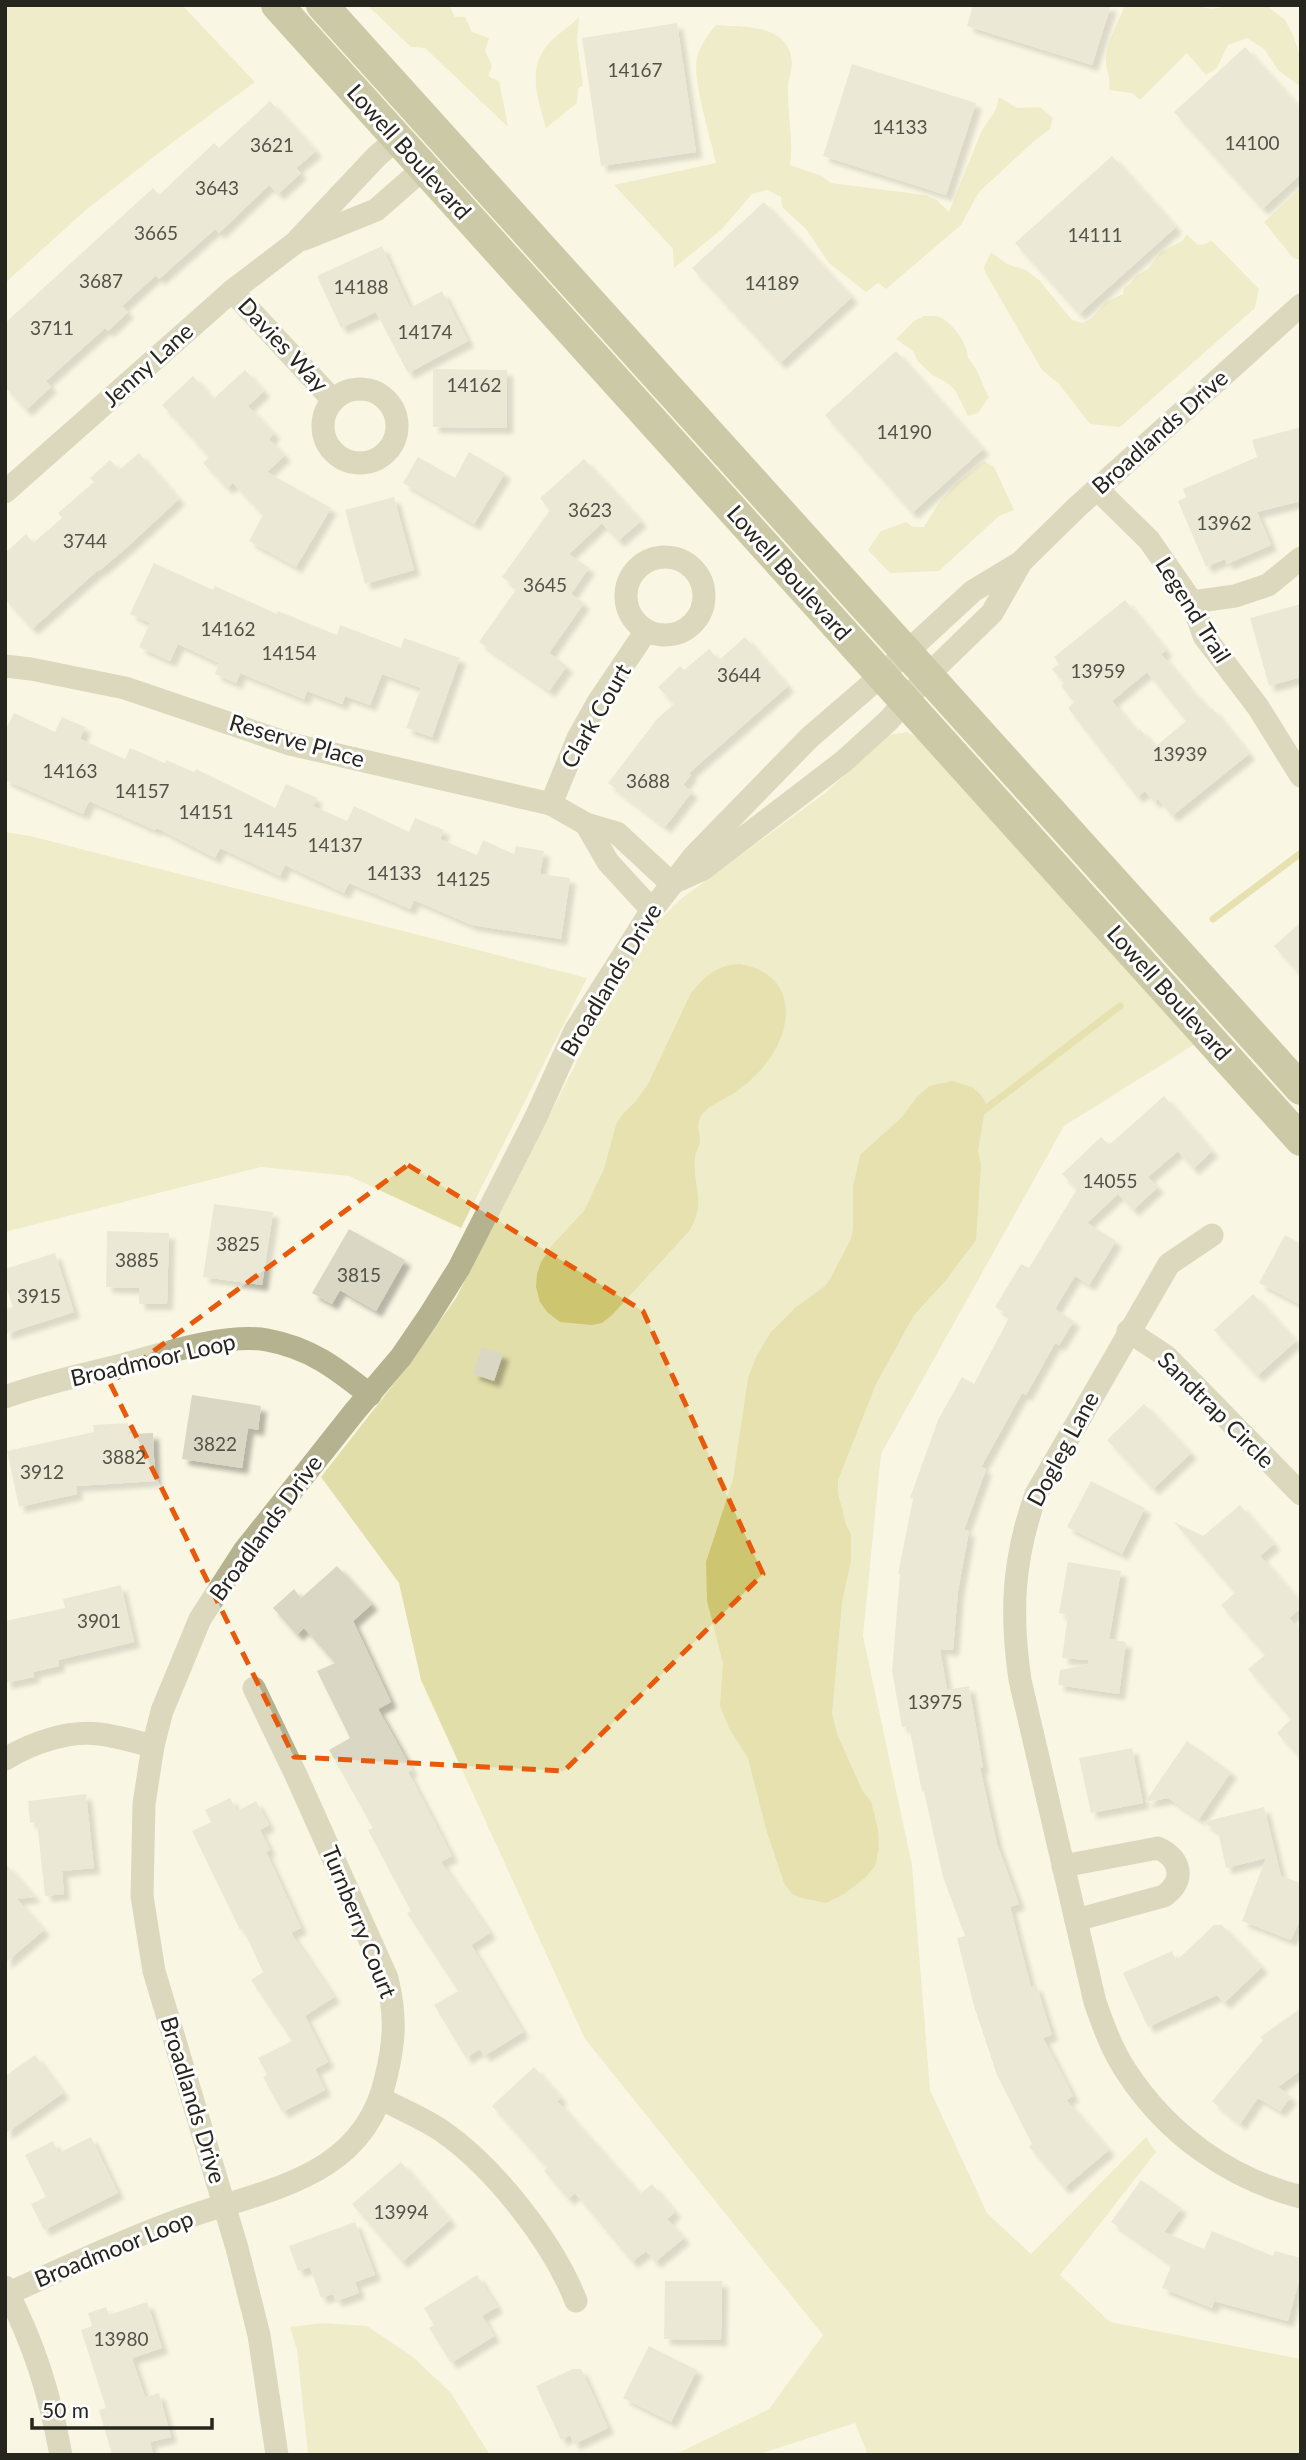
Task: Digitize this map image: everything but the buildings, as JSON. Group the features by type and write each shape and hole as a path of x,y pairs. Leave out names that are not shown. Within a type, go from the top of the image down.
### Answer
{"main road":[{"name":"Lowell Boulevard","path":"277,5 1301,1140"},
{"name":"Lowell Boulevard","path":"322,5 1301,1089"}],"street":[{"name":"Jenny Lane","path":"5,492 232,291 295,243 377,156 397,139"},
{"name":"Jenny Lane","path":"295,243 376,210 424,168"},
{"name":"Davies Way","path":"232,291 333,400"},
{"name":"Broadlands Drive","path":"278,2455 259,2335 225,2206 154,1970 142,1896 144,1804 153,1746 162,1711 200,1619 244,1551 401,1357 429,1316 459,1268 536,1117 575,1031 652,910 694,856 809,738 973,591 1021,562 1097,489 1301,304"},
{"name":"Legend Trail","path":"1097,489 1149,540 1192,602 1204,636 1258,707 1301,776"},
{"path":"1192,602 1236,596 1268,585 1301,558"},
{"name":"Broadlands Drive","path":"672,884 703,869 844,761 888,720 927,676 992,613 1021,562"},
{"name":"Clark Court","path":"551,804 578,738 597,704 646,631"},
{"name":"Reserve Place","path":"5,666 125,688 290,744 551,804 586,824 617,833 672,884"},
{"path":"586,824 608,862 652,910"},
{"name":"Dogleg Lane","path":"1212,1235 1169,1264 1036,1494 1025,1524 1018,1556 1014,1640 1020,1679 1095,2002 1125,2069 1150,2105 1176,2132 1211,2159 1247,2179 1279,2192 1301,2197"},
{"name":"Sandtrap Circle","path":"1128,1331 1166,1356 1301,1494"},
{"name":"Broadmoor Loop","path":"5,1397 192,1347 242,1339 265,1339 301,1349 326,1360 370,1395"},
{"name":"Turnberry Court","path":"225,2206 313,2174 342,2155 367,2126 380,2098 395,2033 394,2006 387,1978 254,1688"},
{"path":"5,1759 31,1746 59,1737 82,1734 99,1734 153,1746"},
{"path":"1063,1866 1158,1848 1169,1853 1176,1862 1177,1882 1164,1896 1076,1920"},
{"path":"380,2098 439,2129 475,2158 544,2239 568,2278 576,2301"},
{"name":"Broadmoor Loop","path":"6,2292 173,2222 225,2206"},
{"path":"6,2292 28,2332 41,2368 52,2404 61,2455"}],"highlighted area":[{"path":"408,1165 643,1311 763,1574 564,1771 294,1757 110,1383"}],"shaded area":[{"path":"5,5 182,5 255,82 87,209 5,283"},
{"path":"367,5 449,5 455,17 465,17 472,32 489,38 485,51 492,66 488,76 499,81 508,127 425,48 411,47"},
{"path":"1125,5 1193,5 1211,9 1234,5 1266,5 1285,20 1293,35 1301,59 1301,87 1278,70 1264,49 1247,38 1228,45 1217,68 1206,75 1187,53 1140,100 1132,93 1109,90 1107,49"},
{"path":"579,17 577,41 583,86 578,88 577,103 546,128 536,84 538,63 549,43"},
{"path":"716,25 761,29 780,38 787,46 792,60 788,88 790,165 822,176 831,183 925,195 937,200 949,212 981,132 996,109 999,97 1017,108 1040,107 1053,118 1050,129 979,192 961,225 886,289 878,283 866,292 829,263 806,229 782,207 781,197 767,190 752,194 722,229 674,268 673,249 614,185 716,163 699,95 696,68 700,49"},
{"path":"1301,188 1301,260 1293,258 1264,222"},
{"path":"1187,234 1198,245 1211,240 1259,289 1255,308 1120,427 1090,424 1059,384 1042,370 986,274 984,267 991,252 1007,264 1026,270 1040,281 1072,320 1083,323 1092,318 1106,302 1123,294 1124,288 1148,269 1161,252 1182,241"},
{"path":"924,316 942,318 962,340 968,358 978,372 989,397 978,413 968,416 955,390 932,375 917,360 913,351 896,339 914,321"},
{"path":"984,461 994,467 1014,510 999,516 939,571 890,573 868,550 881,531 906,522 913,527 924,527 938,504 956,484"},
{"path":"907,732 920,739 1195,1044 1064,1126 881,1454 863,1636 912,1865 930,2090 987,2213 1031,2254 1146,2137 1156,2152 1060,2275 1110,2322 1301,2359 1301,2455 868,2455 855,2423 757,2455 674,2455 769,2409 823,2335 585,2039 421,1680 399,1583 321,1477 414,1358 456,1298 624,969 656,923 682,898 825,793 889,735"},
{"path":"5,832 30,836 587,978 461,1228 349,1176 261,1167 5,1232"},
{"path":"740,964 756,968 775,981 783,995 786,1017 778,1043 763,1067 742,1087 708,1108 701,1116 698,1126 700,1142 695,1157 698,1210 690,1230 602,1323 592,1325 560,1322 547,1312 540,1302 536,1287 541,1262 554,1243 584,1211 604,1169 616,1125 648,1084 691,993 712,972"},
{"path":"952,1081 972,1087 986,1103 978,1151 981,1165 976,1240 946,1280 914,1315 876,1384 838,1480 838,1493 851,1534 851,1561 842,1602 832,1713 837,1734 863,1792 871,1801 879,1848 875,1866 866,1877 844,1894 826,1903 792,1894 784,1883 766,1829 748,1758 729,1728 720,1706 723,1663 707,1601 706,1562 733,1480 748,1378 756,1357 771,1332 795,1308 825,1286 851,1239 853,1187 860,1155 901,1118 929,1086"},
{"path":"323,2323 367,2326 413,2357 451,2393 490,2455 308,2453 297,2350 290,2327"}],"waterway":[{"path":"1213,919 1301,853"},
{"path":"979,1114 1120,1006"}]}
